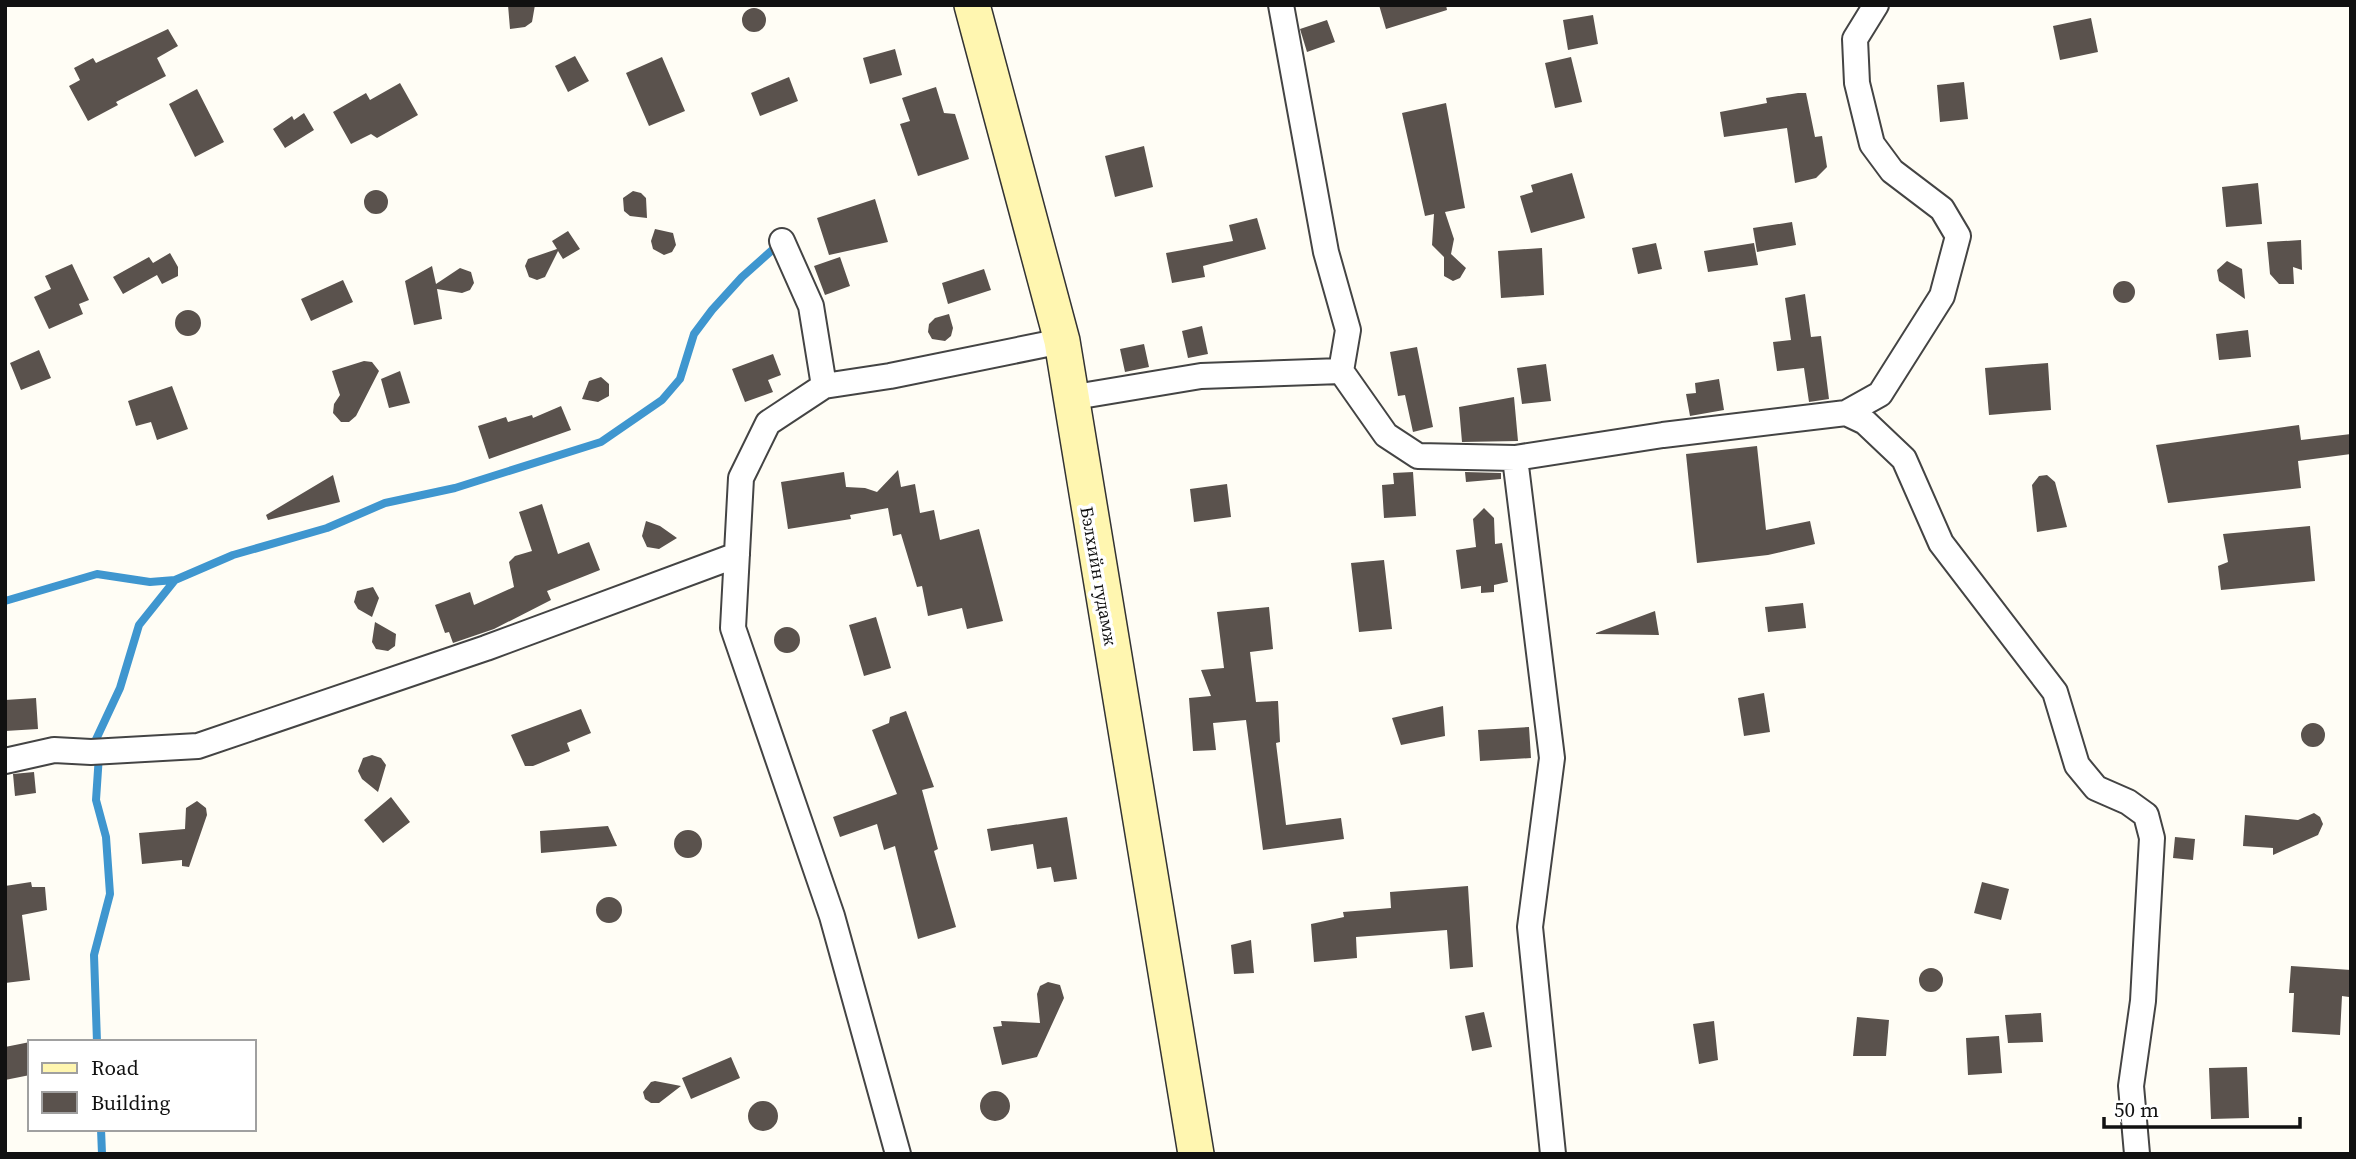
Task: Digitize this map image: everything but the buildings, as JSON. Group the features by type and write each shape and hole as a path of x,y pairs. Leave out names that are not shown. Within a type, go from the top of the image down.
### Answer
{"main road":[{"name":"Бэлхийн гудамж","path":"972,5 1062,341 1069,398 1196,1154"}],"street":[{"path":"1281,5 1326,252 1348,330 1341,372 1386,435 1418,456 1515,458 1663,435 1846,413 1881,394 1942,296 1958,236 1942,209 1892,171 1872,144 1857,83 1855,39 1876,5"},
{"path":"782,241 811,306 824,386"},
{"path":"898,1154 832,916 733,628 741,478 768,423 824,386 890,376 1062,341"},
{"path":"1069,398 1201,376 1341,372"},
{"path":"1846,413 1865,422 1904,459 1941,543 2055,692 2077,765 2096,788 2128,802 2146,815 2152,838 2143,1000 2131,1086 2137,1154"},
{"path":"1515,458 1552,758 1530,928 1553,1154"},
{"path":"5,761 54,750 90,752 198,746 486,648 737,555"}],"waterway":[{"path":"5,601 97,574 150,582 175,580 233,555 327,528 385,503 455,488 601,442 662,400 680,379 694,334 742,277 779,244"},
{"path":"92,748 120,688 139,625 175,580"},
{"path":"97,1040 94,955 110,894 106,837 96,800 99,755"},
{"path":"101,1131 102,1154"}]}
